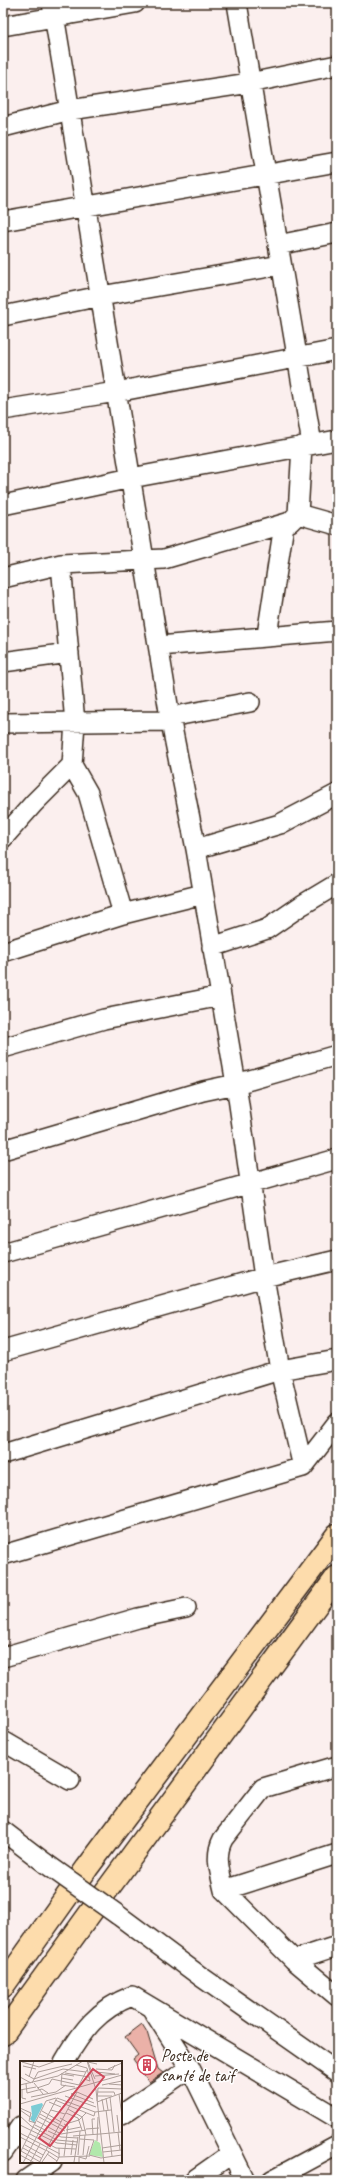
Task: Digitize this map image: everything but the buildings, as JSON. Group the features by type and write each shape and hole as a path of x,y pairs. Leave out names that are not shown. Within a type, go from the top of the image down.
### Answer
{"highway":[{"path":"3,1986 86,1868 337,1535"},
{"path":"3,2034 337,1577"}],"street":[{"path":"3,26 53,11 135,3"},
{"path":"237,3 297,357 307,445 267,635"},
{"path":"53,11 170,717 196,849 236,1084 249,1183 264,1277 280,1370 302,1467"},
{"path":"3,127 70,110 250,82 337,65"},
{"path":"3,221 337,162"},
{"path":"278,245 337,233"},
{"path":"3,316 101,296 281,265"},
{"path":"3,410 116,392 337,350"},
{"path":"3,505 131,478 337,440"},
{"path":"3,578 61,564 164,559 291,520 337,525"},
{"path":"61,564 75,723 72,766 88,793 123,914"},
{"path":"159,646 267,635 337,631"},
{"path":"3,662 69,653"},
{"path":"3,724 164,721 170,717 250,702"},
{"path":"3,838 34,803 72,766"},
{"path":"196,849 280,824 337,794"},
{"path":"212,947 267,929 302,905 337,884"},
{"path":"3,952 123,914 203,894"},
{"path":"3,1048 104,1019 221,996"},
{"path":"3,1150 203,1091 236,1084 337,1055"},
{"path":"3,1253 337,1159"},
{"path":"3,1350 264,1277 337,1260"},
{"path":"3,1454 280,1370 337,1360"},
{"path":"3,1555 302,1467 337,1423"},
{"path":"3,1657 138,1618 186,1608"},
{"path":"3,1741 70,1780"},
{"path":"337,1766 263,1788 223,1839 217,1854 224,1890 294,1960 337,1996"},
{"path":"3,1831 200,1976 337,2072"},
{"path":"224,1890 337,1854"},
{"path":"294,1960 337,1946"},
{"path":"65,2061 76,2041 98,2015 115,2002 132,1996 149,2004 264,2076 337,2118"},
{"path":"149,2004 190,2068 245,2180"},
{"path":"122,2114 190,2068"},
{"path":"3,2152 20,2127"},
{"path":"272,2180 337,2145"},
{"path":"194,2180 231,2154"},
{"path":"26,2180 51,2163"}],"place":[{"name":"Poste de santé de taif","path":"147,2065"}]}
